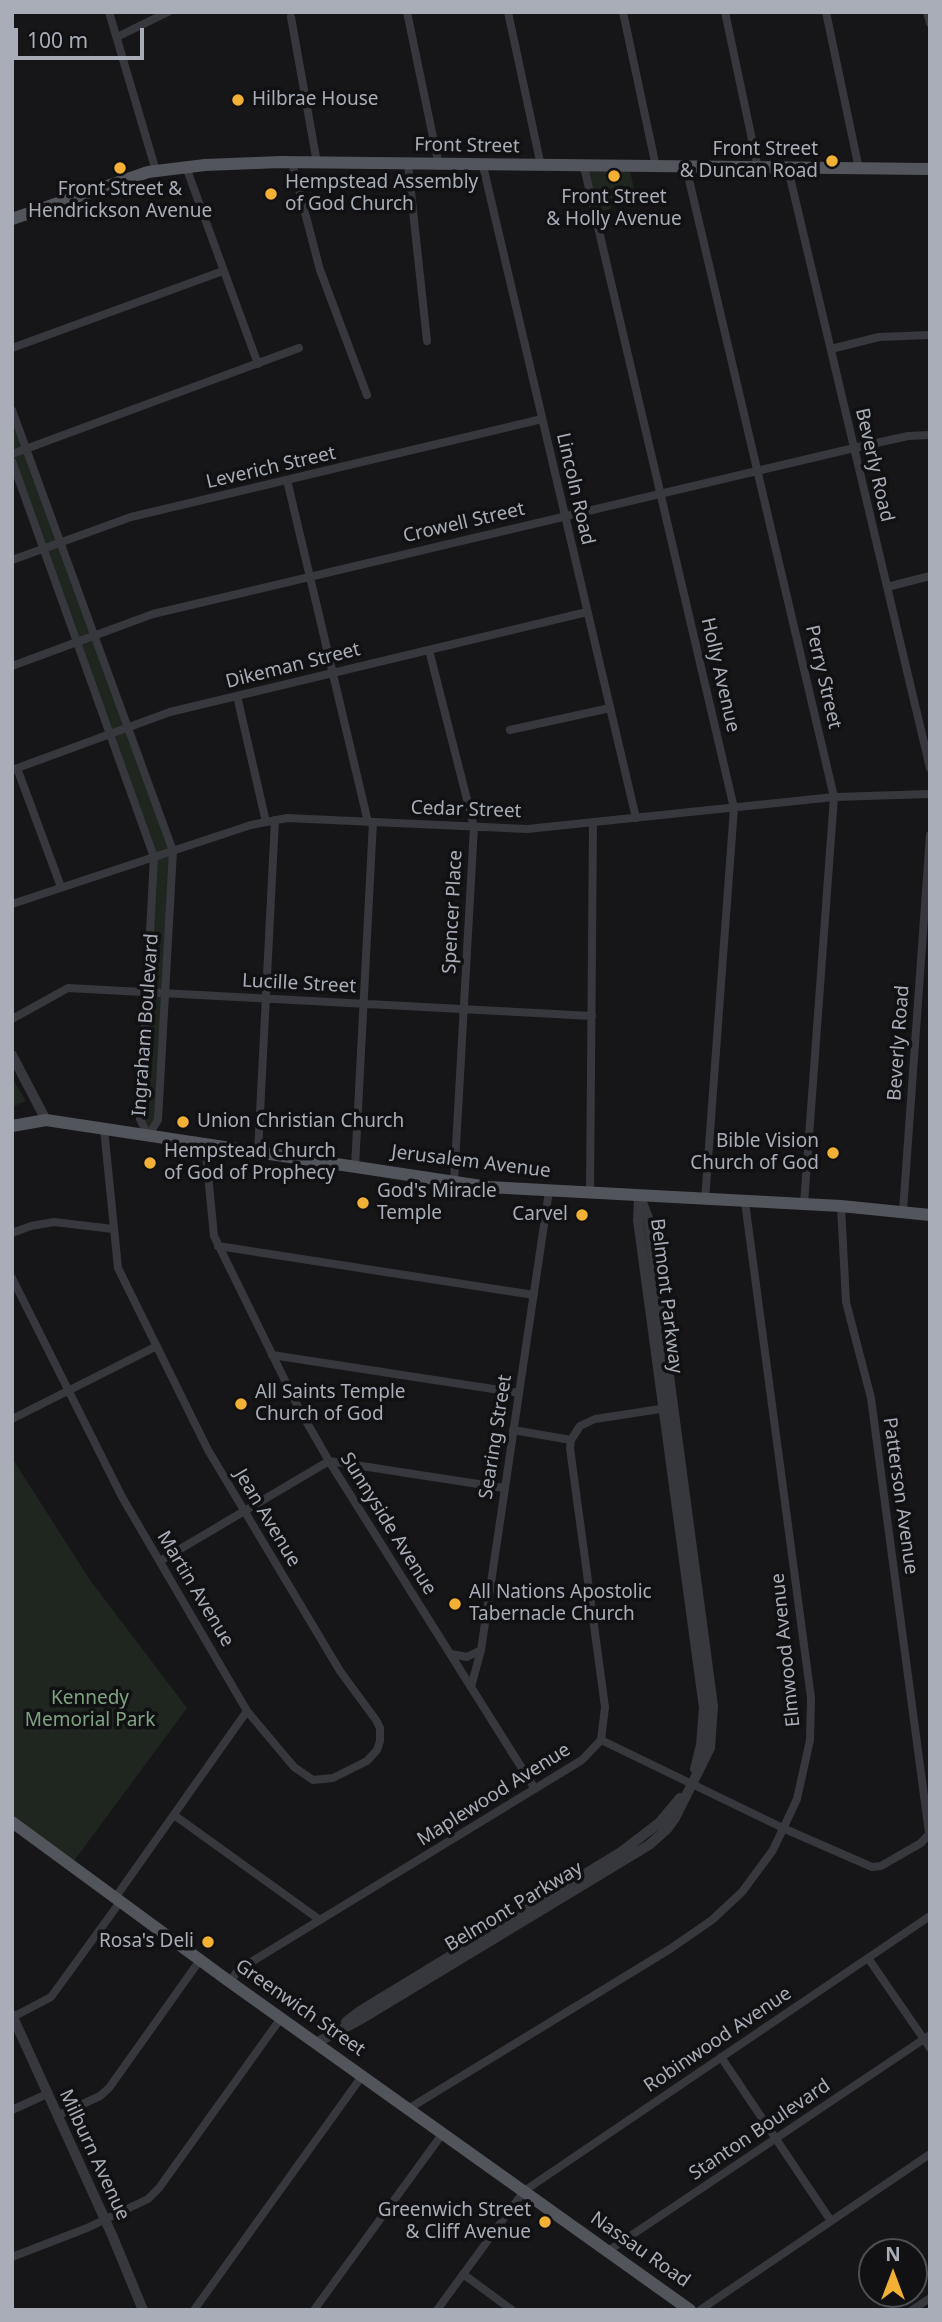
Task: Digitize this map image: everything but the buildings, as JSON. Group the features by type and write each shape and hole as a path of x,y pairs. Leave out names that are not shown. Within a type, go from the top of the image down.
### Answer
{"main road":[{"name":"Front Street","path":"12,219 117,181 186,167 317,163 930,169"},
{"name":"Jerusalem Avenue","path":"12,1126 46,1120 454,1182 590,1194 841,1206 930,1215"},
{"name":"Greenwich Street","path":"12,1822 200,1961 568,2222"},
{"name":"Nassau Road","path":"568,2222 690,2310"}],"street":[{"path":"109,12 156,171"},
{"path":"117,37 168,12"},
{"path":"407,12 439,166"},
{"path":"508,12 541,166"},
{"path":"623,12 656,167"},
{"path":"724,12 758,168"},
{"path":"826,12 859,169"},
{"path":"927,12 930,23"},
{"path":"290,17 317,163"},
{"path":"292,163 320,270 367,395"},
{"path":"408,164 428,341"},
{"name":"Lincoln Road","path":"483,166 636,818"},
{"path":"186,167 258,364"},
{"name":"Holly Avenue","path":"584,167 734,808 705,1200"},
{"name":"Perry Street","path":"686,167 834,797 804,1204"},
{"name":"Beverly Road","path":"788,169 930,768"},
{"path":"12,348 223,271"},
{"path":"831,349 879,337 930,335"},
{"path":"12,454 299,348"},
{"name":"Ingraham Boulevard","path":"12,410 173,851 158,1120 148,1136"},
{"name":"Leverich Street","path":"12,560 131,517 542,419"},
{"name":"Crowell Street","path":"12,666 153,614 757,470 908,436 930,435"},
{"name":"Ingraham Boulevard","path":"12,461 155,857 140,1119 148,1136"},
{"path":"287,480 371,822 365,1003 355,1167"},
{"path":"887,587 930,576"},
{"name":"Dikeman Street","path":"15,769 170,712 587,612"},
{"name":"Spencer Place","path":"429,650 474,827 454,1182"},
{"path":"237,695 271,821 258,1152"},
{"path":"510,730 610,708"},
{"path":"15,769 61,887"},
{"name":"Cedar Street","path":"12,904 173,851 287,818 527,829 834,797 930,794"},
{"path":"590,1194 593,823"},
{"name":"Beverly Road","path":"903,1211 930,835"},
{"name":"Lucille Street","path":"12,1018 68,988 592,1016"},
{"path":"12,1055 46,1120"},
{"name":"Jean Avenue","path":"104,1129 118,1268 208,1450 340,1671 376,1720 380,1728 380,1741 377,1750 367,1760 333,1778 313,1780 294,1767 247,1710"},
{"name":"Sunnyside Avenue","path":"205,1144 213,1230 218,1246 272,1355 329,1461 535,1789"},
{"name":"Searing Street","path":"471,1687 481,1650 550,1191"},
{"name":"Belmont Parkway","path":"316,2043 360,2011 437,1969 624,1856 659,1823 692,1783 701,1745 704,1708 702,1660 654,1300 638,1220 640,1196"},
{"name":"Elmwood Avenue","path":"408,2109 670,1949 712,1920 753,1880 785,1829 804,1774 810,1740 811,1698 745,1202"},
{"name":"Patterson Avenue","path":"841,1206 846,1302 871,1398 930,1833"},
{"path":"12,1233 54,1222 113,1228"},
{"path":"218,1246 534,1295"},
{"name":"Martin Avenue","path":"12,1279 121,1497 247,1710"},
{"path":"12,1419 157,1346"},
{"path":"272,1355 519,1393"},
{"path":"668,1408 595,1419 580,1426 571,1440 605,1707 601,1740 785,1829 872,1867 881,1866 921,1843 930,1833"},
{"path":"513,1430 571,1440"},
{"path":"160,1562 329,1461 504,1488"},
{"path":"451,1654 467,1657 481,1650"},
{"path":"13,2016 51,1997 247,1710"},
{"name":"Maplewood Avenue","path":"230,1982 238,1970 582,1760 601,1740"},
{"path":"174,1815 320,1920"},
{"name":"Robinwood Avenue","path":"437,2310 524,2191 930,1916"},
{"path":"868,1958 927,2037 930,2048"},
{"path":"57,2116 100,2096 108,2088 200,1961"},
{"name":"Milburn Avenue","path":"13,2016 143,2310"},
{"path":"12,2256 104,2220 148,2199 159,2188 281,2018"},
{"name":"Stanton Boulevard","path":"608,2251 927,2037"},
{"path":"721,2057 831,2221"},
{"path":"194,2310 362,2076"},
{"path":"12,2110 47,2094"},
{"path":"314,2310 443,2133"},
{"path":"701,2310 930,2154"},
{"path":"463,2274 512,2310"},
{"path":"912,2310 930,2298"}],"green space":[{"path":"584,167 629,167 636,197 610,203 611,209 595,212"},
{"path":"12,410 173,851 158,1120 148,1136 140,1119 154,857 12,461"},
{"path":"12,1078 26,1101 12,1107"},
{"name":"Kennedy Memorial Park","path":"12,1458 90,1580 187,1708 71,1865 12,1822"}],"place":[{"name":"Hilbrae House","path":"238,100"},
{"name":"Front Street & Duncan Road","path":"832,161"},
{"name":"Front Street & Hendrickson Avenue","path":"120,168"},
{"name":"Front Street & Holly Avenue","path":"614,176"},
{"name":"Hempstead Assembly of God Church","path":"271,194"},
{"name":"Union Christian Church","path":"183,1122"},
{"name":"Bible Vision Church of God","path":"833,1153"},
{"name":"Hempstead Church of God of Prophecy","path":"150,1163"},
{"name":"God's Miracle Temple","path":"363,1203"},
{"name":"Carvel","path":"582,1215"},
{"name":"All Saints Temple Church of God","path":"241,1404"},
{"name":"All Nations Apostolic Tabernacle Church","path":"455,1604"},
{"name":"Rosa's Deli","path":"208,1942"},
{"name":"Greenwich Street & Cliff Avenue","path":"545,2222"}]}
